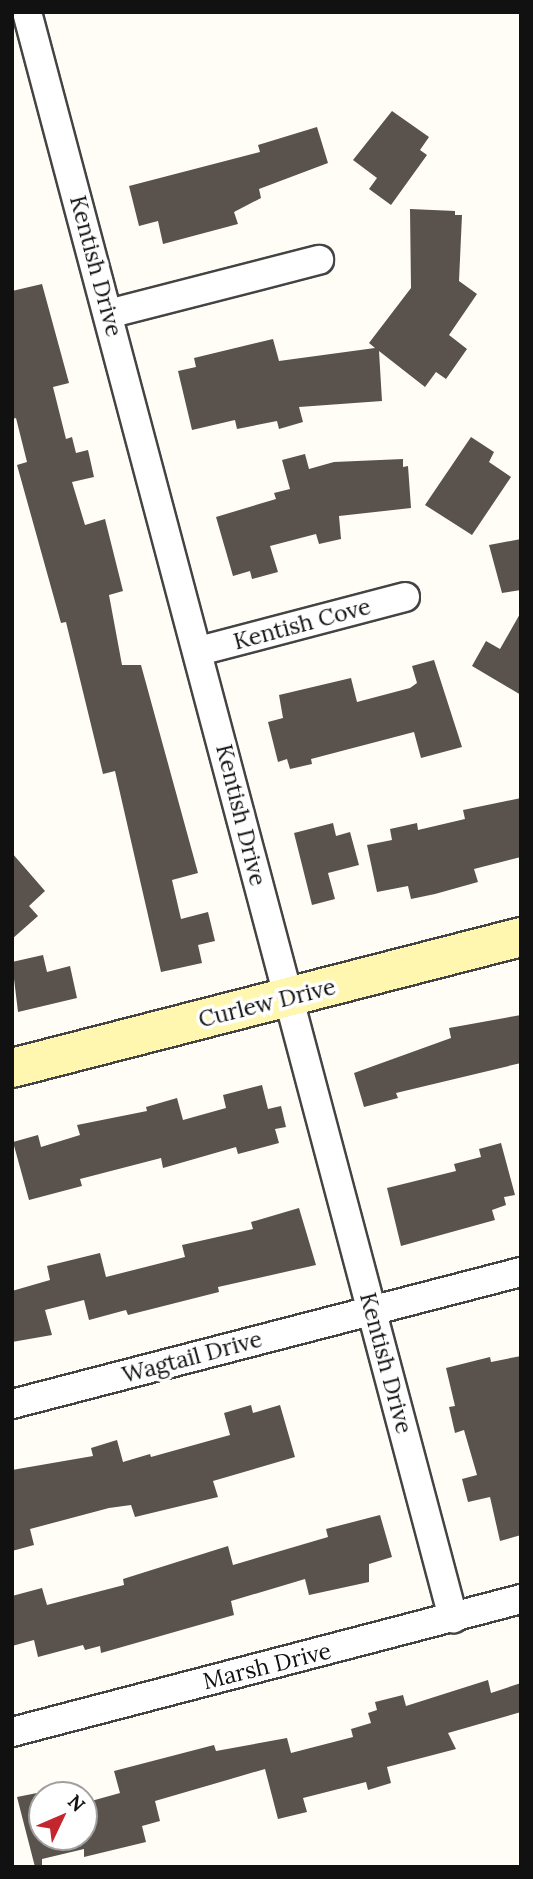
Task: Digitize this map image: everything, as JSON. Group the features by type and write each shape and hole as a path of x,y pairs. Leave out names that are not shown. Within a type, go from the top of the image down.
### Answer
{"street":[{"name":"Kentish Drive","path":"27,12 199,651 453,1618"},
{"path":"108,314 319,260"},
{"name":"Kentish Cove","path":"199,651 405,597"},
{"name":"Curlew Drive","path":"12,1068 521,937"},
{"name":"Wagtail Drive","path":"12,1404 521,1272"},
{"name":"Marsh Drive","path":"12,1732 521,1600"}],"building":[{"path":"392,111 429,137 420,150 427,155 391,205 369,189 377,178 353,160"},
{"path":"317,127 328,163 259,189 261,198 234,212 238,224 163,244 158,221 139,226 129,186 260,152 258,145"},
{"path":"410,209 455,211 455,215 462,215 459,281 477,294 449,335 467,349 446,379 436,372 425,387 379,351 382,401 299,407 303,422 279,429 277,421 237,429 235,420 192,430 178,371 196,367 194,358 273,339 279,361 375,348 369,343 411,288"},
{"path":"42,284 69,383 53,387 66,439 72,437 76,453 88,450 94,477 72,482 85,525 105,519 123,591 109,595 122,665 141,665 198,873 172,880 181,919 208,912 215,941 198,945 202,963 161,972 115,771 103,774 66,622 61,623 17,465 27,462 16,418 12,419 12,291"},
{"path":"471,437 494,452 489,462 511,477 472,535 425,505"},
{"path":"305,454 309,469 334,462 403,459 403,467 408,466 411,508 339,516 341,539 319,544 316,534 270,546 278,572 252,579 250,571 233,576 216,517 276,499 274,493 290,489 282,460"},
{"path":"521,539 521,590 502,593 489,545"},
{"path":"521,612 521,695 472,666 486,641 500,649"},
{"path":"434,660 462,747 421,758 414,732 311,759 312,764 290,769 287,759 278,762 268,722 283,718 279,695 351,678 357,702 410,688 417,683 412,666"},
{"path":"521,798 521,857 474,869 478,882 435,894 411,899 408,886 377,892 367,845 392,840 390,829 417,823 418,830 465,819 463,810"},
{"path":"333,823 336,836 350,832 359,865 328,873 335,899 312,905 294,833"},
{"path":"12,853 45,891 29,906 38,916 12,939"},
{"path":"43,955 47,972 70,966 77,998 18,1012 12,962"},
{"path":"521,1015 521,1063 396,1093 398,1098 364,1107 354,1073 451,1038 449,1028"},
{"path":"262,1085 268,1109 281,1106 286,1127 275,1129 279,1143 238,1154 236,1147 163,1168 161,1158 80,1179 82,1186 29,1200 13,1142 38,1135 41,1147 80,1135 77,1125 147,1111 146,1107 177,1098 183,1120 226,1108 223,1095"},
{"path":"501,1143 515,1195 504,1197 506,1205 492,1210 495,1220 401,1246 387,1188 456,1171 454,1164 481,1157 479,1149"},
{"path":"299,1208 316,1265 218,1287 219,1292 128,1315 126,1310 89,1320 84,1300 45,1310 52,1335 12,1342 12,1291 50,1280 47,1266 100,1253 106,1277 185,1257 182,1245 253,1229 251,1222"},
{"path":"521,1356 521,1535 500,1541 490,1497 468,1502 462,1479 477,1475 464,1430 455,1433 449,1407 455,1406 446,1368 490,1357 491,1362"},
{"path":"251,1405 253,1413 280,1405 295,1457 213,1481 218,1497 135,1517 131,1505 109,1508 30,1529 34,1545 12,1551 12,1470 93,1456 91,1448 117,1440 123,1462 150,1454 151,1457 230,1435 224,1413"},
{"path":"380,1515 392,1557 369,1564 369,1582 309,1595 305,1579 231,1601 234,1615 101,1653 100,1646 85,1650 83,1645 38,1657 34,1640 12,1646 12,1596 42,1588 47,1605 124,1585 123,1579 228,1546 233,1565 328,1537 326,1529"},
{"path":"488,1680 491,1693 521,1683 521,1712 448,1733 456,1749 387,1767 391,1783 368,1790 366,1782 303,1798 307,1812 278,1819 265,1769 155,1801 160,1821 142,1826 146,1842 84,1857 84,1851 98,1851 98,1799 120,1793 114,1771 214,1745 216,1751 287,1738 291,1753 353,1737 351,1729 371,1723 368,1713 377,1710 375,1702 403,1695 406,1706"},
{"path":"28,1795 28,1840 17,1797"},
{"path":"31,1851 76,1851 42,1859 42,1866 35,1867"}]}
